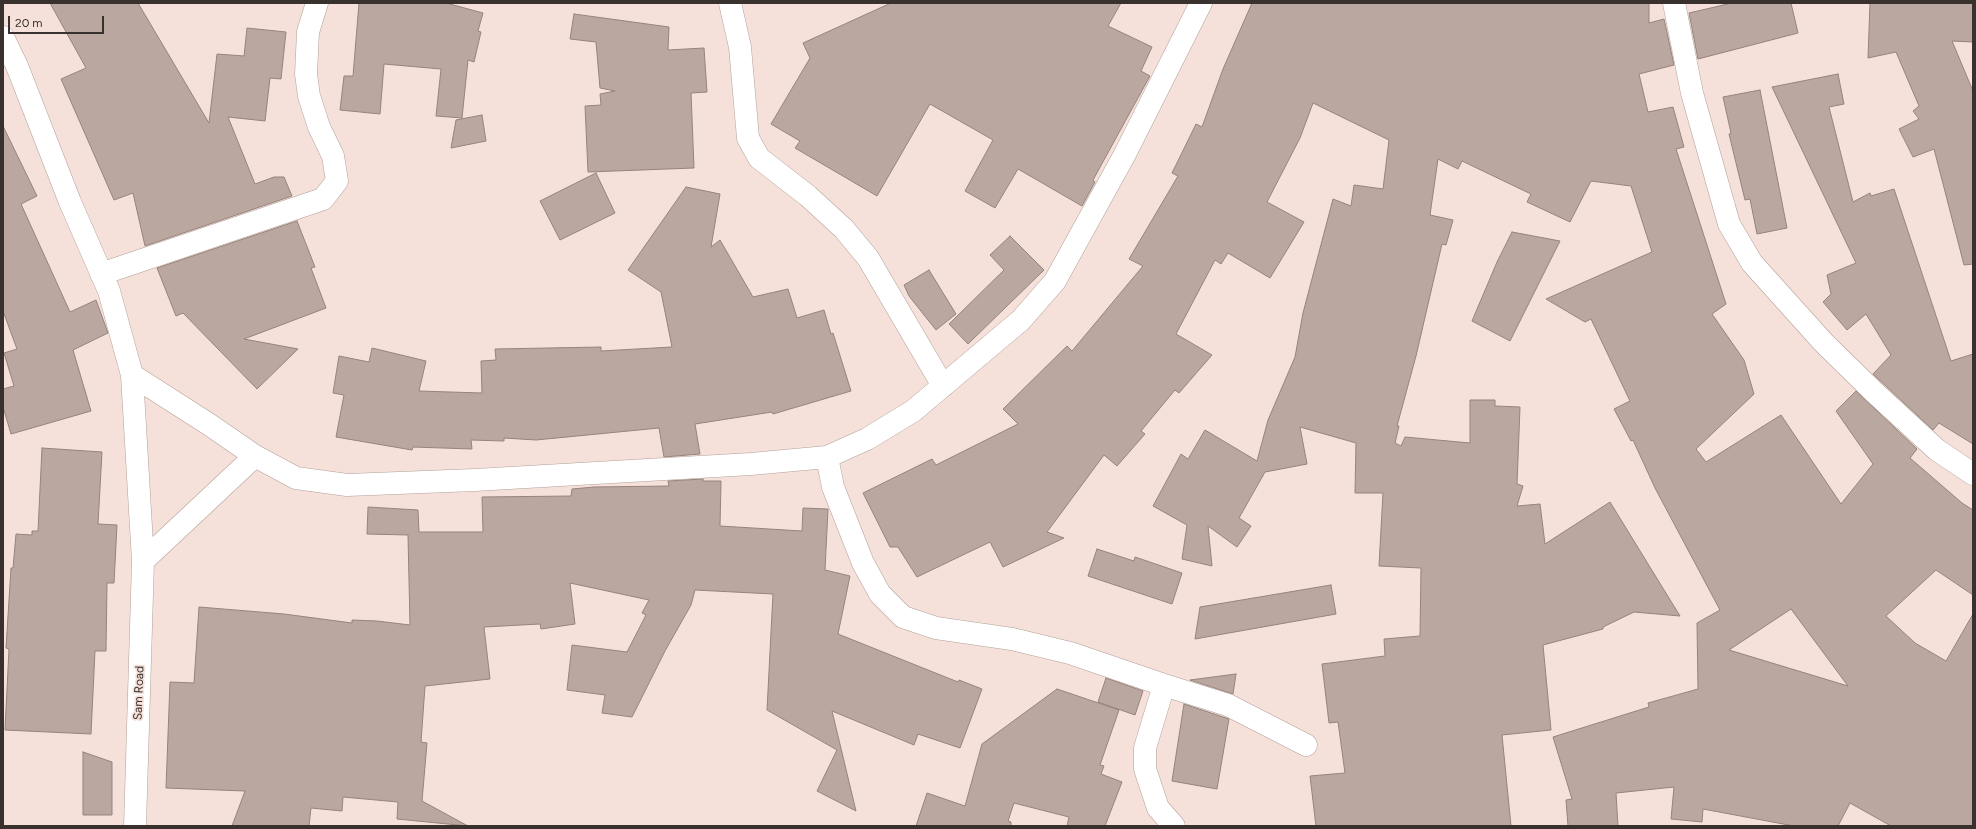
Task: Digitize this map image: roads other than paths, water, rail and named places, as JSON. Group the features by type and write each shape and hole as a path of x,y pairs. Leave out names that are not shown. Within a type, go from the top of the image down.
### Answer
{"street":[{"path":"101,274 324,199 337,181 333,156 319,127 308,96 306,74 308,32 317,3"},
{"path":"730,3 740,46 748,138 759,158 808,196 844,229 868,258 943,386"},
{"path":"132,375 255,456 296,478 347,485 475,480 751,464 827,457 867,439 913,411 1021,320 1055,281 1124,154 1201,3"},
{"path":"1674,3 1692,92 1729,224 1752,263 1823,342 1874,392 1938,450 1973,474"},
{"name":"Sam Road","path":"3,38 17,66 70,202 109,291 132,375 143,561 135,826"},
{"path":"143,561 255,456"},
{"path":"827,457 833,487 863,563 880,594 904,617 936,628 1012,640 1070,652 1164,685 1228,705 1306,745"},
{"path":"1164,685 1146,748 1145,769 1158,808 1174,826"}]}
